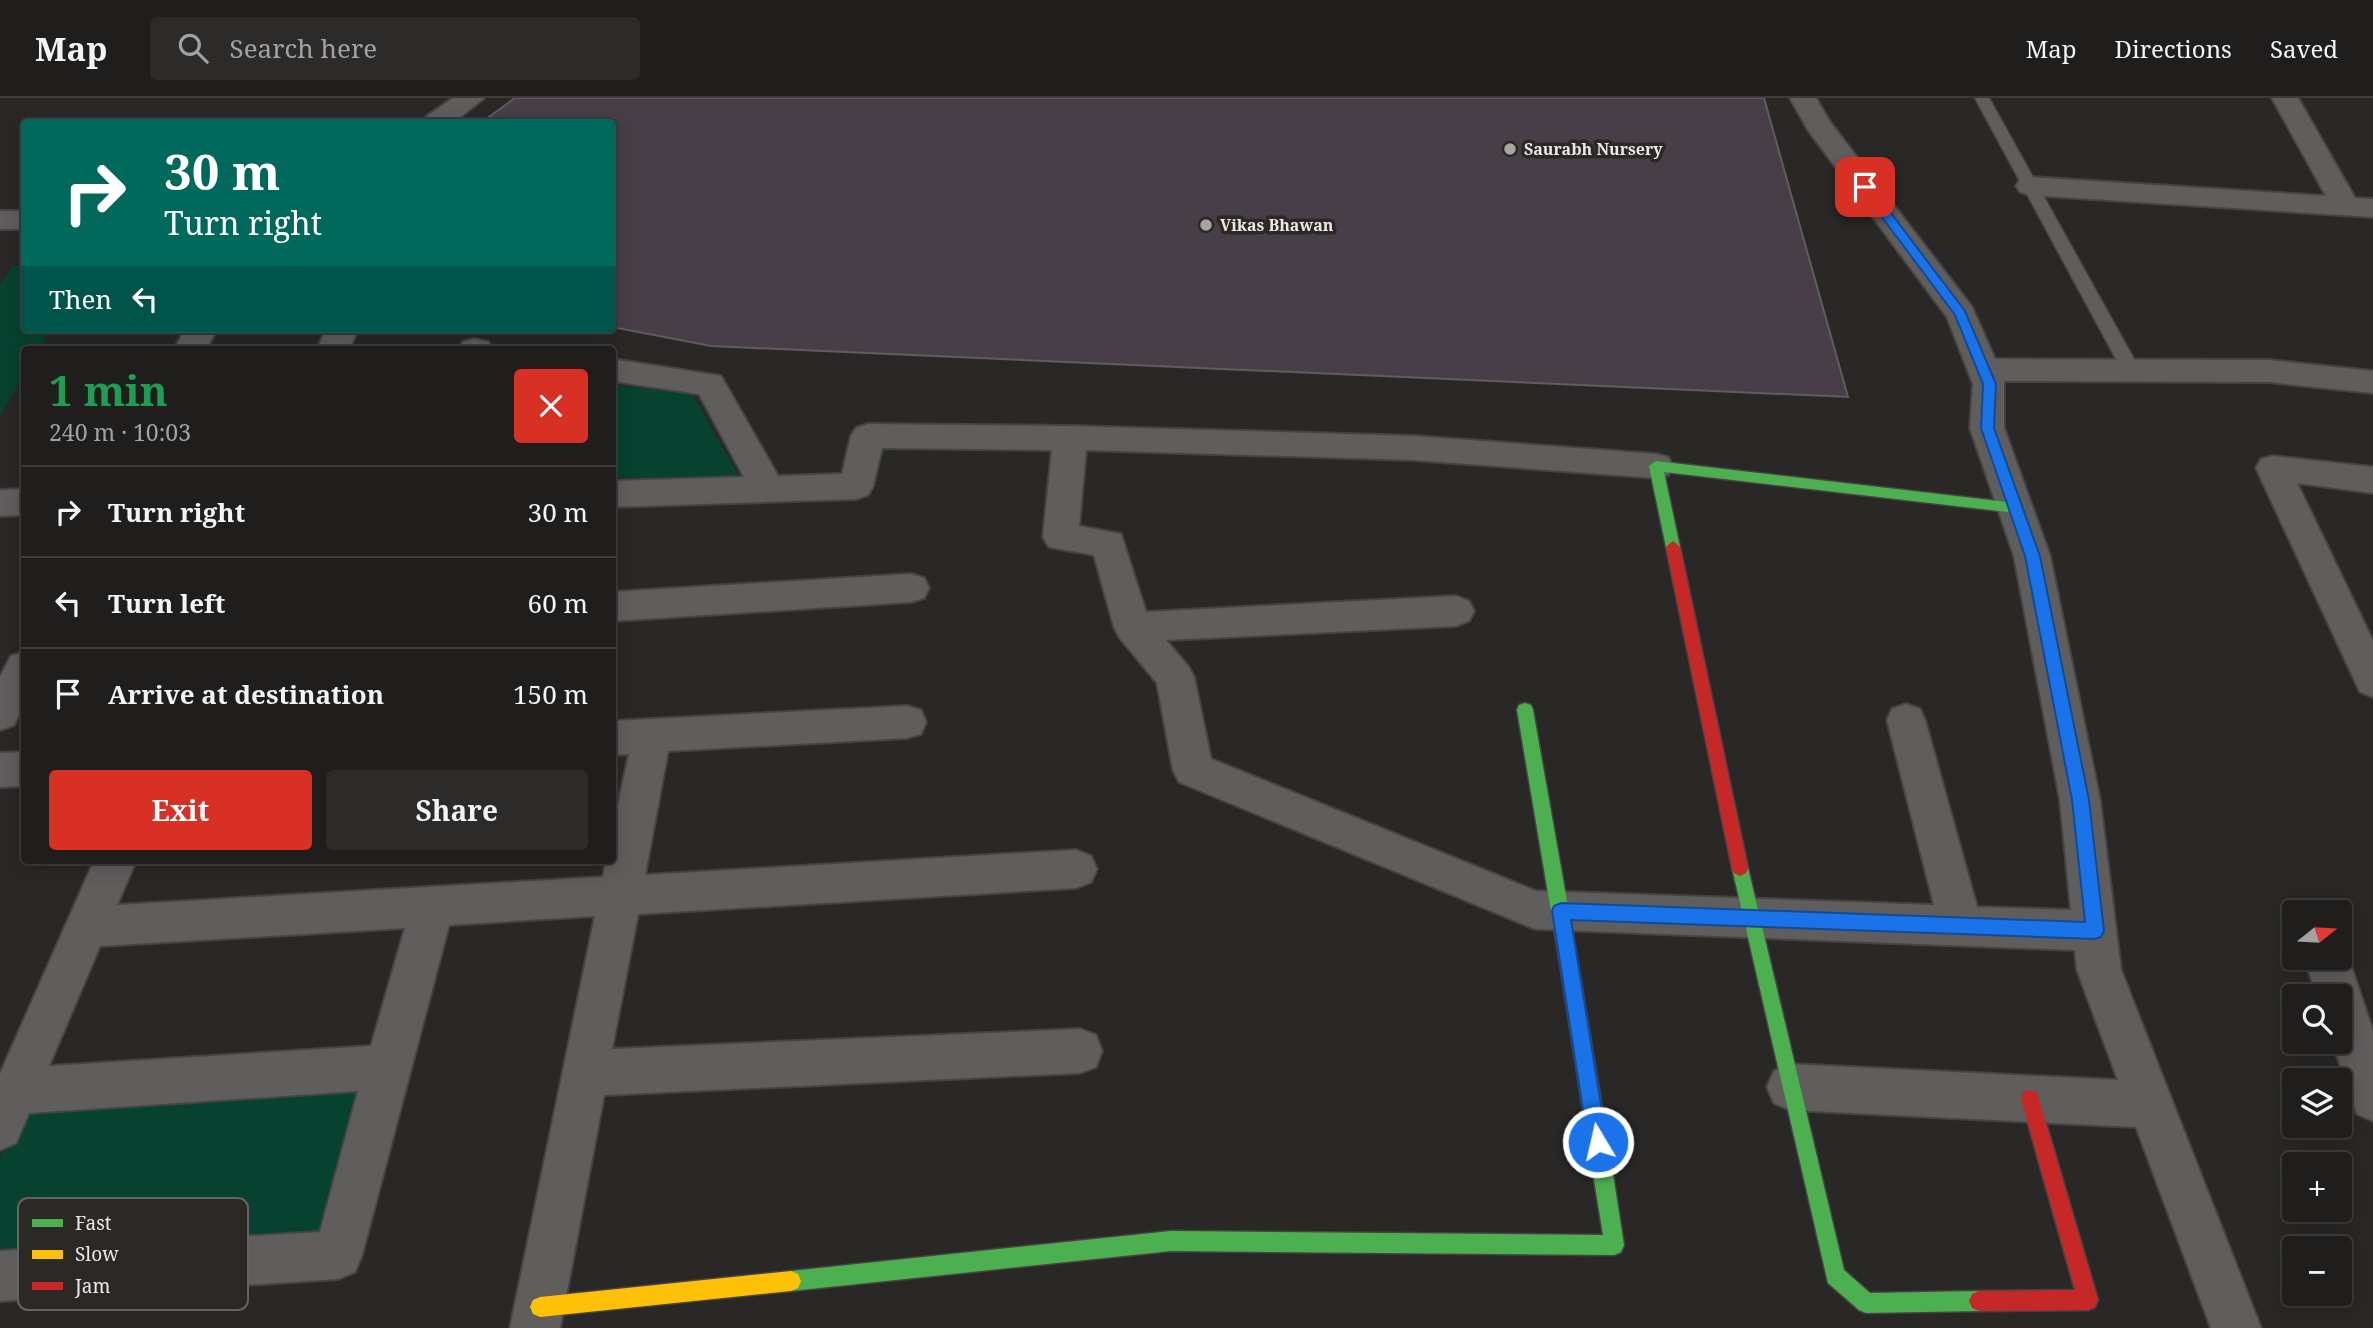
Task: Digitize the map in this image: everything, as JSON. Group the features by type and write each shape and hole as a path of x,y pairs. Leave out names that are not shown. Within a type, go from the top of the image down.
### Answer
{"street":[{"path":"441,119 471,98"},
{"path":"1803,98 1818,124 1961,314 1989,384 1987,428 2032,556 2080,800 2099,970 2235,1328"},
{"path":"2285,98 2359,208"},
{"path":"2030,186 2359,208"},
{"path":"0,220 21,220"},
{"path":"1984,370 2268,371 2373,382"},
{"path":"616,371 710,384 768,489"},
{"path":"616,494 856,486 868,436 1070,438 1414,448 1656,466 2015,508"},
{"path":"1070,438 1061,537 1109,544 1132,627 1175,677 1193,770 1535,910 2095,931"},
{"path":"1656,466 1750,918 1835,1276 1866,1303 2088,1300 2030,1099"},
{"path":"2373,480 2273,468 2373,681"},
{"path":"0,503 21,502"},
{"path":"616,607 911,588"},
{"path":"1132,627 1455,611"},
{"path":"0,714 21,673"},
{"path":"907,722 632,737 620,895 538,1317 1171,1241 1614,1245 1561,911 1525,710"},
{"path":"1906,720 1961,926"},
{"path":"0,770 21,769"},
{"path":"114,864 7,1109 387,1067"},
{"path":"86,927 1076,869"},
{"path":"248,1261 338,1255 433,906"},
{"path":"2352,1036 2373,1098"},
{"path":"585,1073 1080,1051"},
{"path":"1790,1087 2151,1105"},
{"path":"0,1276 18,1275"}],"lane":[{"path":"1982,98 2131,370"}],"green space":[{"path":"21,265 21,333 49,333 41,346 21,346 21,379 0,416 0,285 12,266"},
{"path":"616,385 692,394 739,476 616,478"},
{"path":"375,1078 328,1243 248,1248 248,1198 18,1198 18,1263 0,1264 0,1157 24,1099"}],"building":[{"name":"Vikas Bhawan","path":"515,98 1764,98 1848,397 711,346 616,328 616,119 486,119"}],"traffic: fast":[{"path":"1673,547 1656,466 2016,508"},
{"path":"1525,710 1568,958"},
{"path":"1740,868 1835,1276 1866,1303 1979,1301"},
{"path":"791,1281 1171,1241 1614,1245 1600,1155"}],"traffic: slow":[{"path":"540,1307 791,1281"}],"traffic: jam":[{"path":"1673,547 1740,868"},
{"path":"1568,958 1600,1155"},
{"path":"1979,1301 2088,1300 2030,1099"}],"place":[{"name":"Saurabh Nursery","path":"1510,149"},
{"name":"Vikas Bhawan","path":"1206,225"}],"route":[{"path":"1598,1142 1561,911 2095,931 2080,800 2032,556 1987,428 1989,384 1961,314 1865,187"}]}
